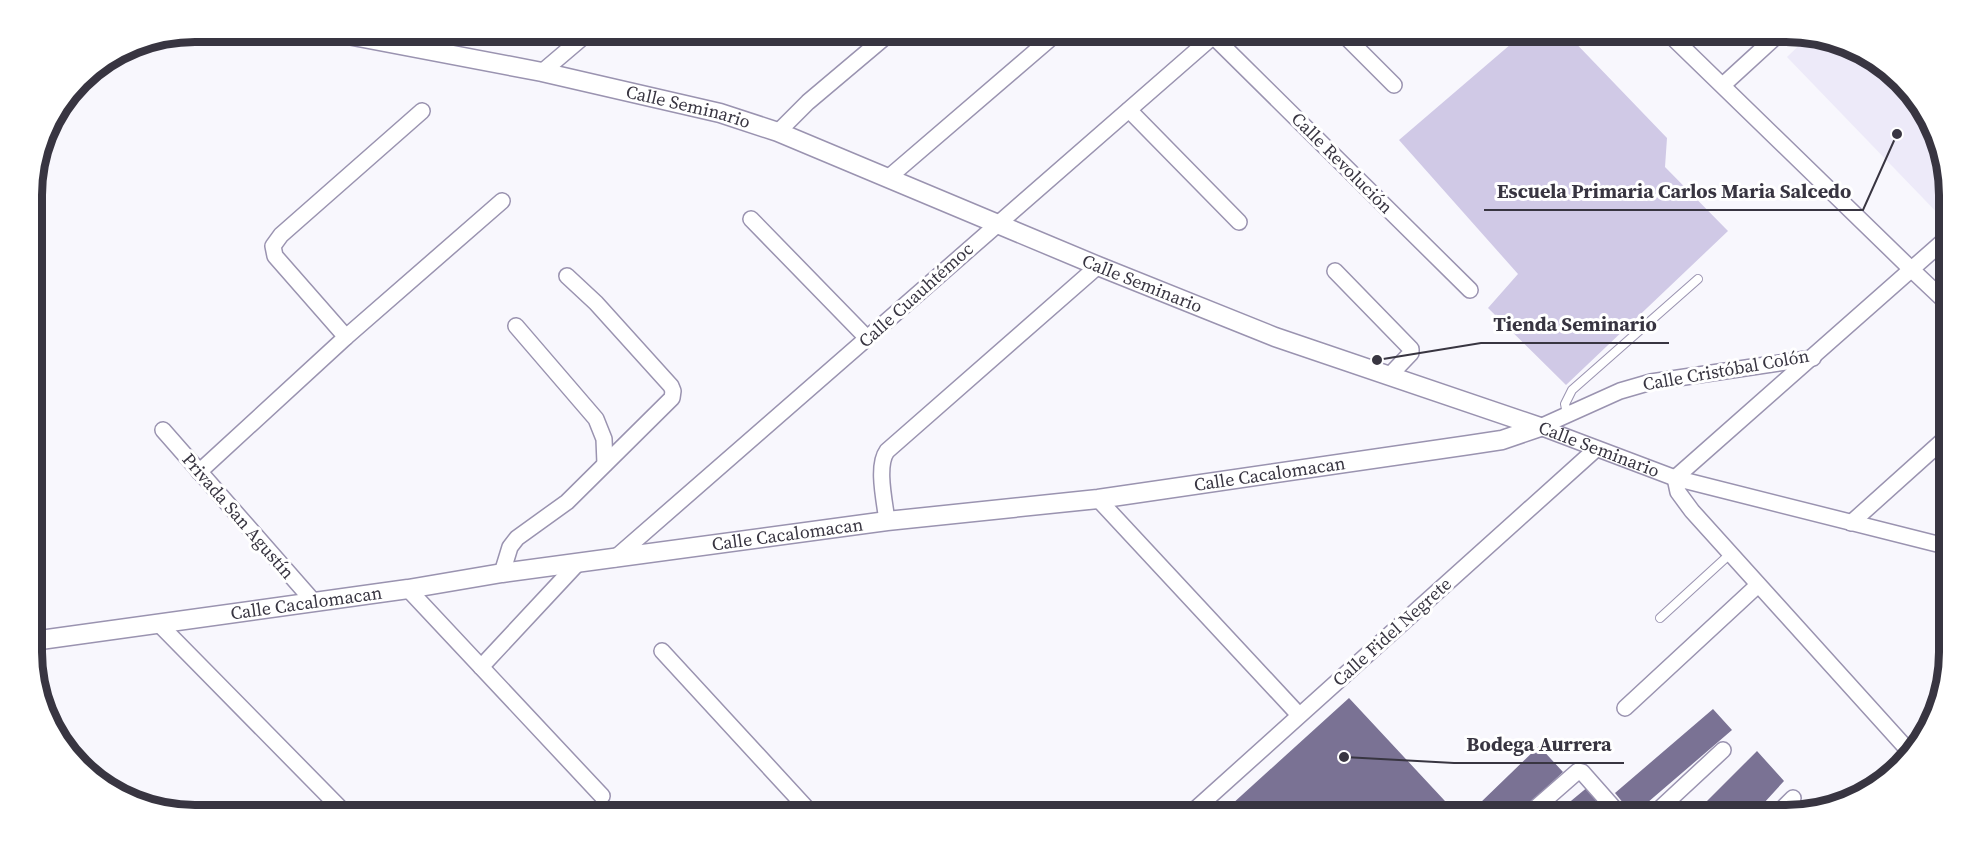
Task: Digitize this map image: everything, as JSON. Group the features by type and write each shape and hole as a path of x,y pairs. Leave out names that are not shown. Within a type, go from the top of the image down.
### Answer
{"street":[{"name":"Calle Seminario","path":"418,42 720,114 777,132 1275,337 1540,427 1674,478 1939,545"},
{"path":"542,72 577,42"},
{"path":"777,132 808,102 879,42"},
{"path":"888,178 1046,42"},
{"name":"Calle Cuauhtémoc","path":"614,559 1206,42"},
{"name":"Calle Revolución","path":"1223,42 1470,290"},
{"path":"1351,42 1394,85"},
{"path":"1678,42 1939,295"},
{"path":"1723,85 1770,42"},
{"path":"1129,110 1239,222"},
{"path":"346,337 275,256 273,246 281,235 422,111"},
{"path":"199,472 346,337 502,201"},
{"path":"751,219 867,339"},
{"name":"Calle Cristóbal Colón","path":"1540,427 1620,391 1651,382 1813,358 1939,245"},
{"path":"887,522 881,466 888,452 1098,266"},
{"path":"1335,272 1411,350 1411,353 1390,375"},
{"path":"502,573 510,547 517,538 567,502 672,398 671,386 596,303 567,276"},
{"path":"516,326 596,419 604,439 605,464"},
{"path":"1813,358 1674,478 1676,488 1683,500 1730,554 1905,747"},
{"name":"Calle Cacalomacan","path":"42,640 408,589 502,573 887,522 1098,499 1502,440 1540,427"},
{"name":"Privada San Agustín","path":"162,430 314,602"},
{"path":"1851,523 1939,444"},
{"name":"Calle Fidel Negrete","path":"1200,805 1596,449"},
{"path":"1098,499 1299,715"},
{"path":"481,667 578,563"},
{"path":"1624,708 1758,585"},
{"path":"408,589 602,796"},
{"path":"159,624 337,805"},
{"path":"662,651 804,805"},
{"path":"1664,805 1723,750"},
{"path":"1539,805 1578,771 1582,772 1611,805"},
{"path":"1786,805 1793,798"}],"lane":[{"path":"1567,414 1565,404 1572,390 1698,279"},
{"path":"1660,618 1730,554"}],"shaded area":[{"path":"1513,42 1575,42 1667,138 1665,167 1728,231 1566,385 1488,308 1518,274 1399,140"},
{"path":"1802,43 1826,47 1863,62 1894,87 1919,118 1934,155 1938,175 1939,215 1787,57"}],"building":[{"path":"1349,698 1449,805 1231,805"},
{"path":"1713,709 1732,730 1645,805 1625,805 1615,793"},
{"path":"1539,746 1563,772 1528,805 1479,804"},
{"path":"1757,751 1784,781 1762,805 1703,805"},
{"path":"1589,786 1607,805 1566,805"}],"place":[{"name":"Escuela Primaria Carlos Maria Salcedo","path":"1897,134"},
{"name":"Tienda Seminario","path":"1377,360"},
{"name":"Bodega Aurrera","path":"1344,757"}]}
